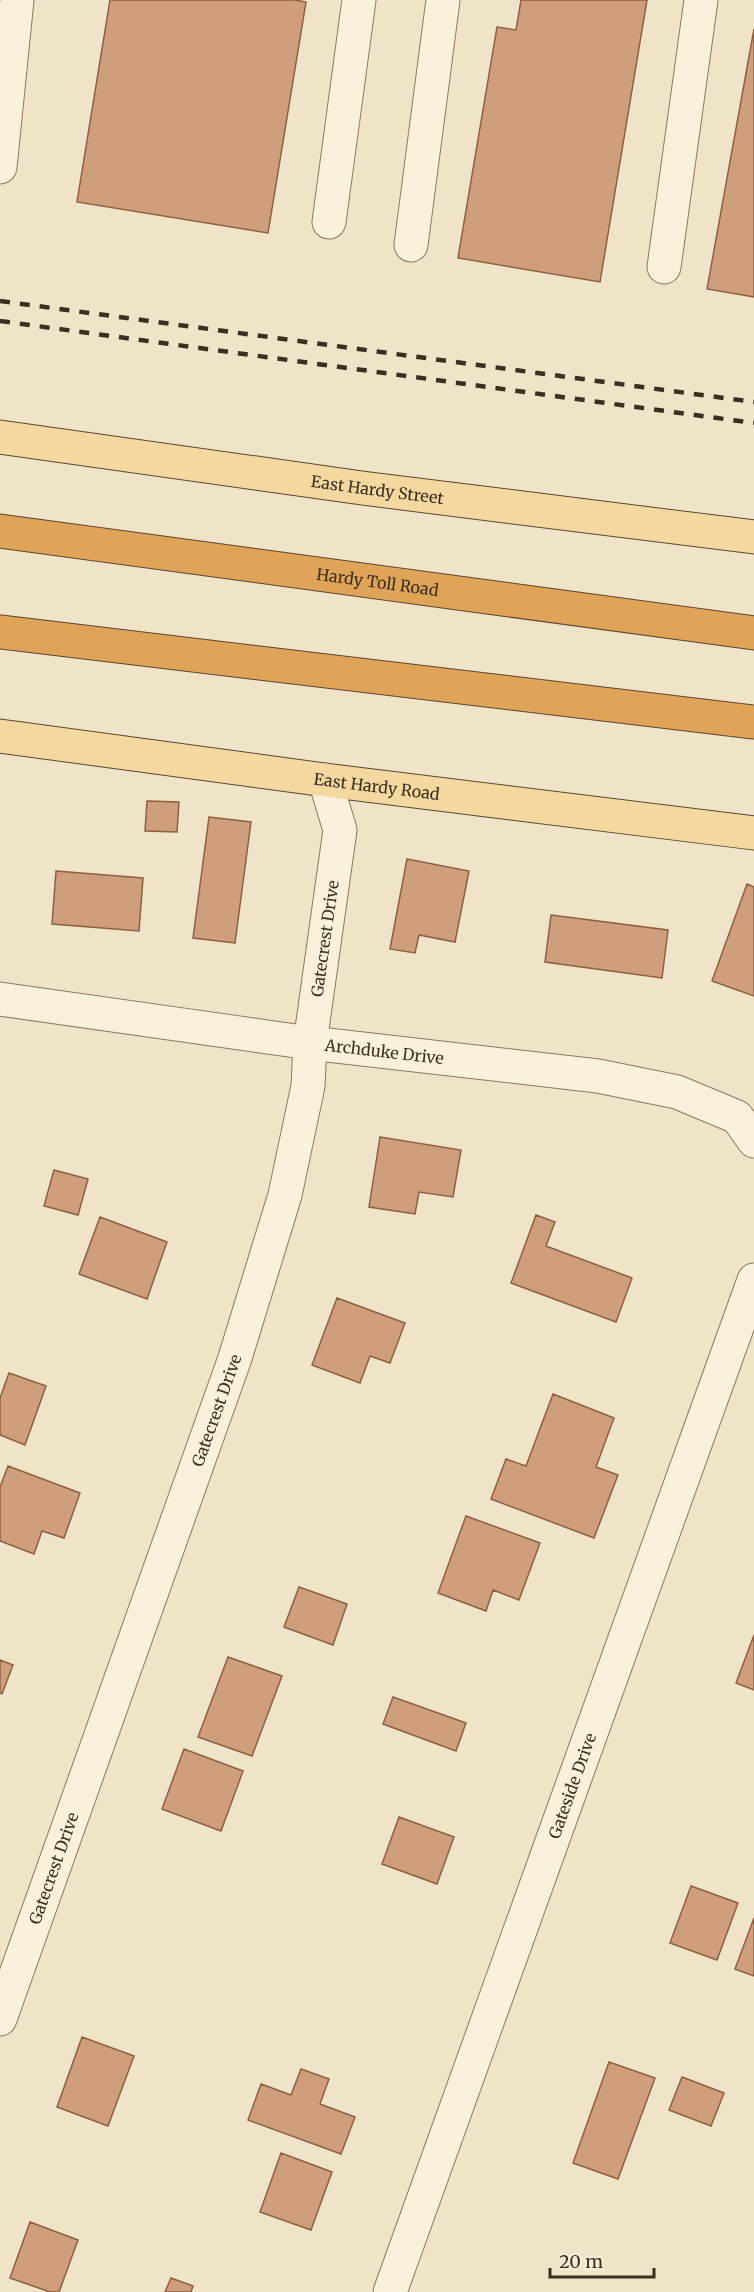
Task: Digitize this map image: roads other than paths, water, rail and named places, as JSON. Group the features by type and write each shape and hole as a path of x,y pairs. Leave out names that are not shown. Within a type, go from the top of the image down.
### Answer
{"highway":[{"name":"Hardy Toll Road","path":"0,531 754,633"},
{"path":"0,632 754,722"}],"main road":[{"name":"East Hardy Street","path":"0,436 362,488 754,537"},
{"name":"East Hardy Road","path":"0,736 324,780 754,833"}],"street":[{"path":"0,167 17,0"},
{"path":"328,222 359,0"},
{"path":"411,245 443,0"},
{"path":"664,267 701,0"},
{"name":"Gatecrest Drive","path":"0,2019 236,1358 285,1195 308,1086 310,1043 340,830 324,780"},
{"name":"Archduke Drive","path":"0,999 310,1043 598,1076 677,1092 748,1125"},
{"name":"Gateside Drive","path":"390,2292 754,1280"}],"railway":[{"path":"0,301 754,402"},
{"path":"0,321 754,423"}]}
